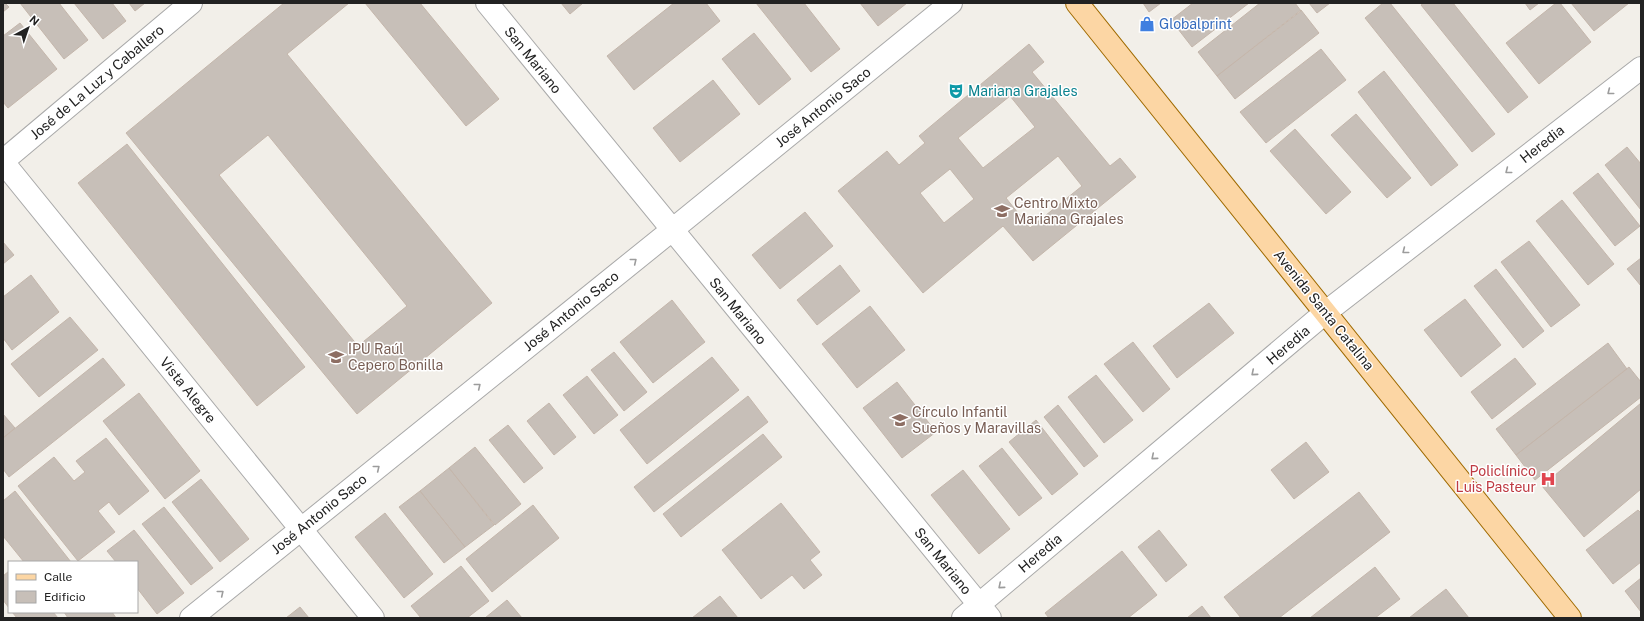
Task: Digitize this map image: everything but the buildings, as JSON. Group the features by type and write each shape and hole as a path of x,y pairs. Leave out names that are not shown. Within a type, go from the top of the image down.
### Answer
{"main road":[{"name":"Avenida Santa Catalina","path":"1077,3 1570,618"}],"street":[{"name":"José de La Luz y Caballero","path":"3,162 191,3"},
{"name":"San Mariano","path":"487,3 672,230 977,614"},
{"name":"José Antonio Saco","path":"191,618 951,3"},
{"name":"Heredia","path":"977,614 1326,312 1641,68"},
{"name":"Vista Alegre","path":"3,162 373,618"}],"place":[{"name":"Globalprint","path":"1147,24"},
{"name":"Mariana Grajales","path":"956,91"},
{"name":"Centro Mixto Mariana Grajales","path":"1002,211"},
{"name":"IPU Raúl Cepero Bonilla","path":"336,357"},
{"name":"Círculo Infantil Sueños y Maravillas","path":"900,420"},
{"name":"Policlínico Luis Pasteur","path":"1548,479"}]}
